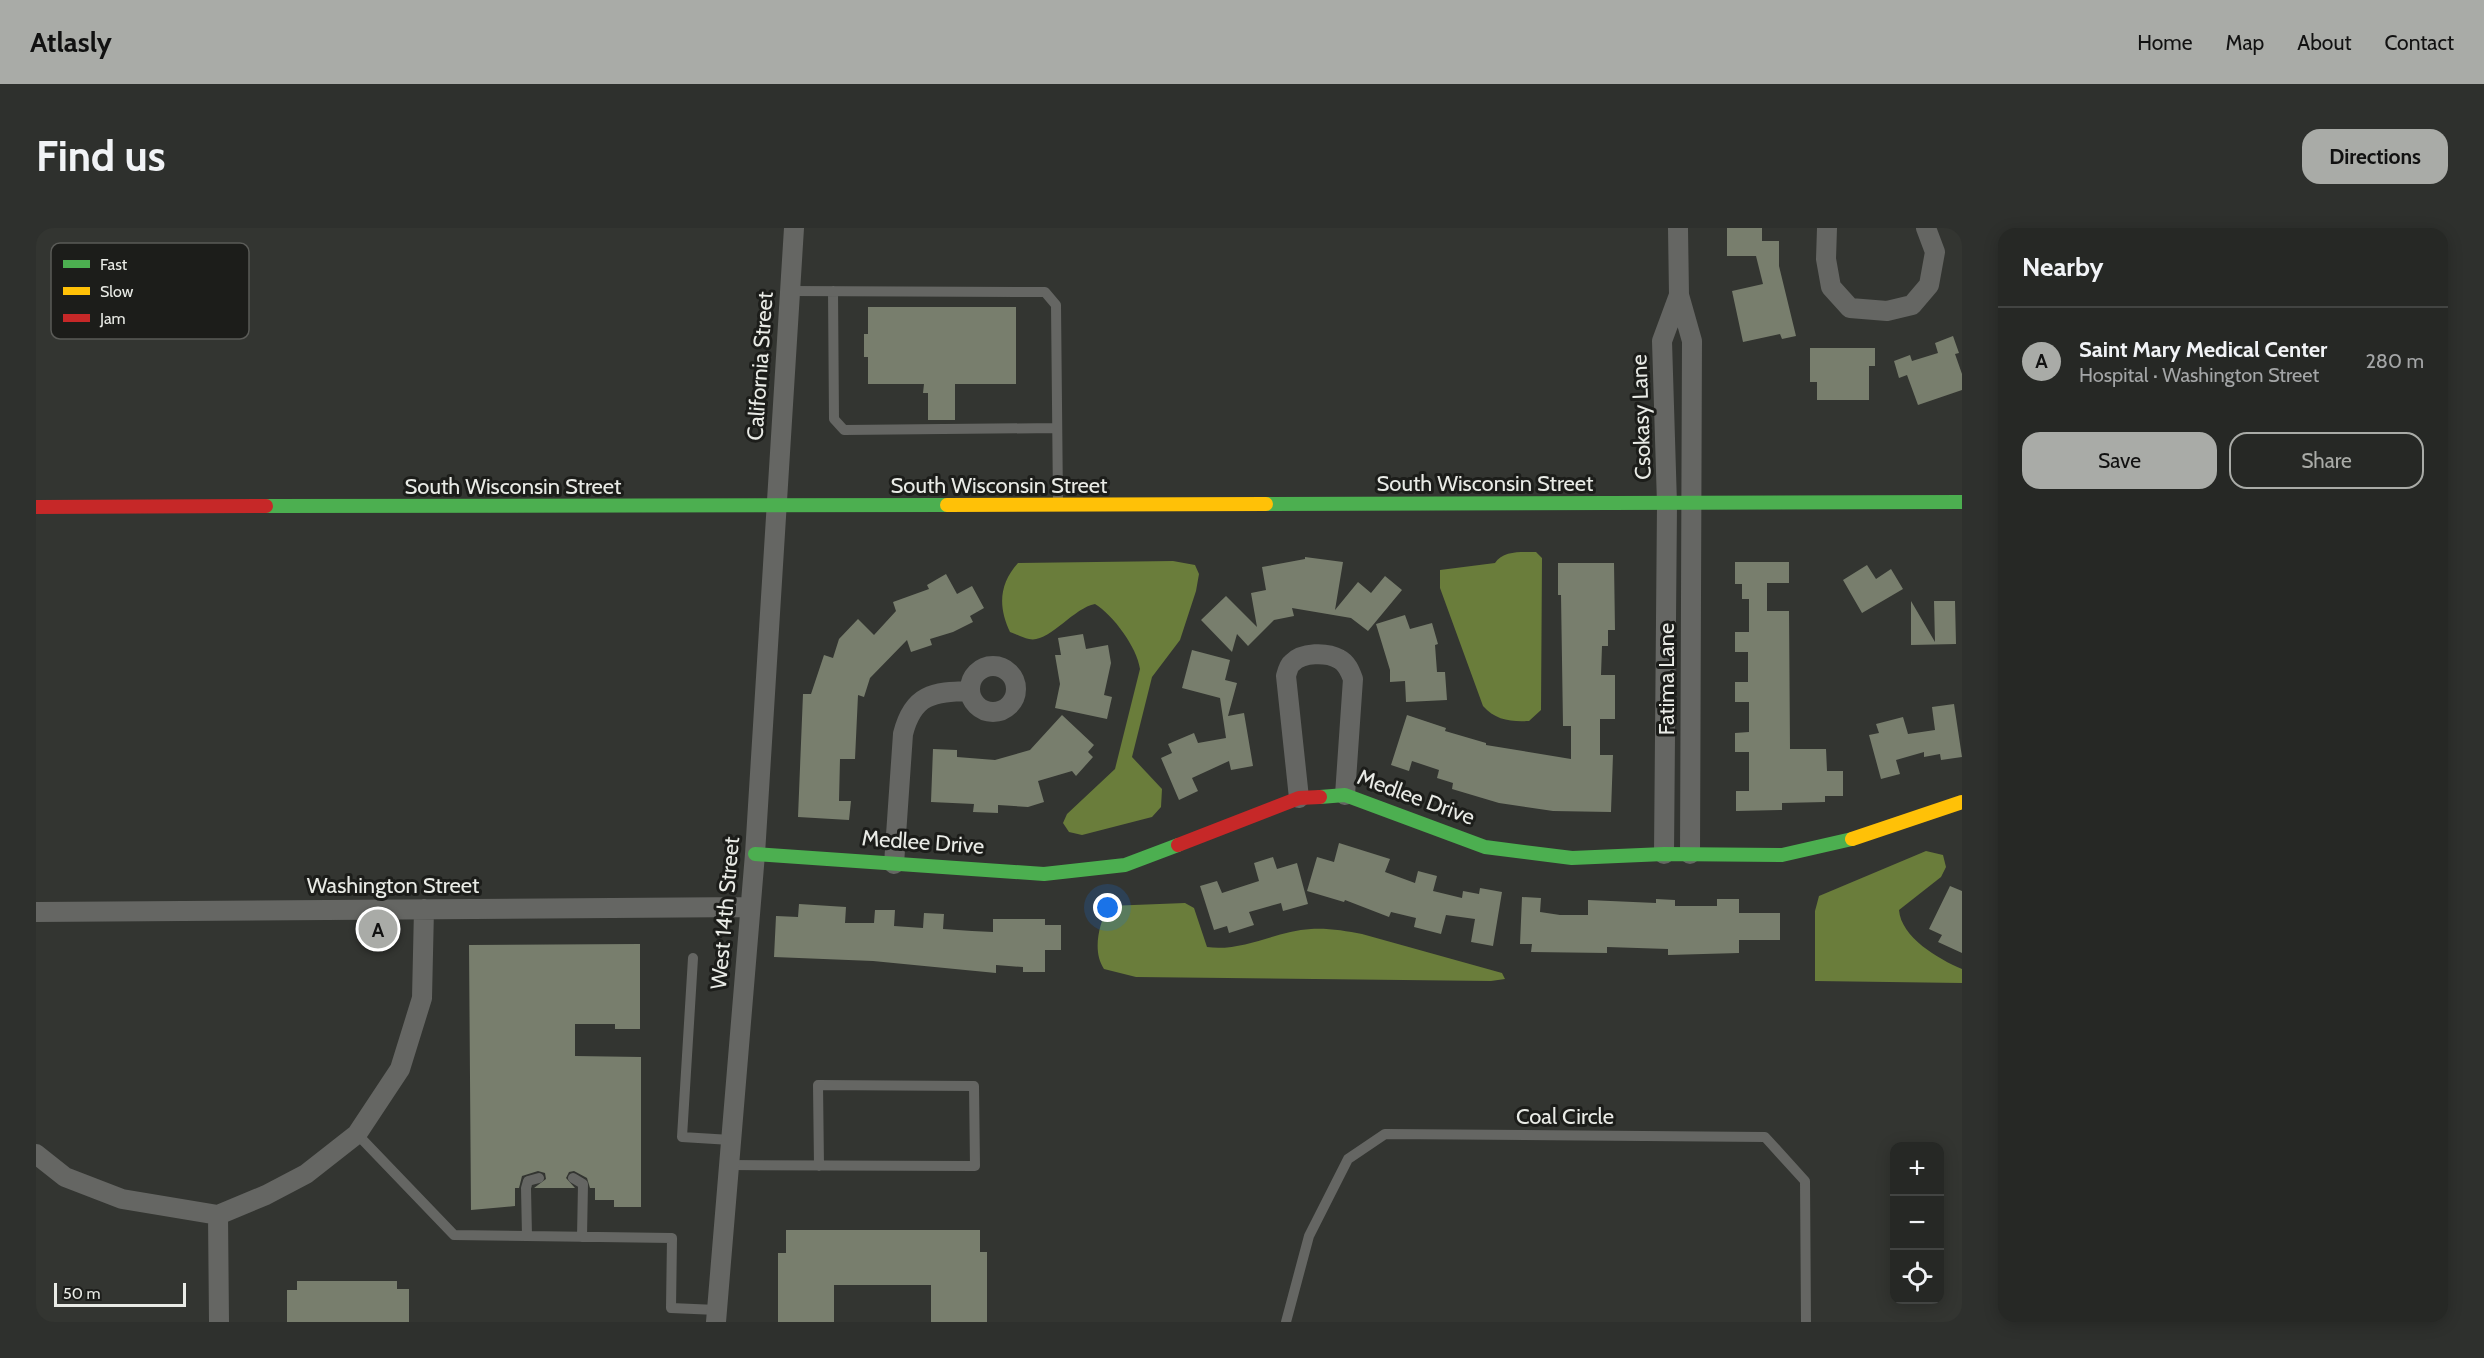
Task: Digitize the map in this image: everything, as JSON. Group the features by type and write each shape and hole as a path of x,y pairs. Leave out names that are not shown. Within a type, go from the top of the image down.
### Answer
{"street":[{"name":"California Street","path":"775,507 794,228"},
{"name":"Csokasy Lane","path":"1678,228 1679,296 1692,341 1690,504"},
{"path":"1827,228 1826,259 1831,288 1851,308 1887,311 1912,305 1929,285 1935,252 1926,228"},
{"name":"Csokasy Lane","path":"1667,504 1662,340 1679,296"},
{"name":"South Wisconsin Street","path":"36,507 775,507 1962,502"},
{"name":"Fatima Lane","path":"1664,854 1667,504"},
{"name":"Fatima Lane","path":"1690,504 1690,854"},
{"name":"West 14th Street","path":"717,1316 755,854 775,507"},
{"path":"1299,798 1286,676 1292,662 1307,655 1323,654 1339,659 1348,668 1353,679 1345,795"},
{"path":"894,864 903,734 908,715 922,699 936,693 970,691"},
{"name":"Medlee Drive","path":"755,854 1044,874 1125,865 1299,798 1345,795 1485,847 1572,858 1664,854 1782,855 1861,837 1961,805"},
{"name":"Washington Street","path":"36,912 750,907"},
{"path":"36,1154 65,1177 122,1199 218,1215 266,1195 306,1174 357,1134 400,1069 422,998 424,909"},
{"path":"218,1215 219,1322"}],"lane":[{"path":"790,291 1045,292 1056,305 1058,506"},
{"path":"833,291 834,419 844,430 1057,428"},
{"path":"693,958 682,1137 731,1140"},
{"path":"729,1165 819,1166 975,1166 974,1086 818,1085 819,1166"},
{"path":"357,1134 454,1235 672,1238 671,1308 717,1316"},
{"name":"Coal Circle","path":"1286,1322 1309,1236 1348,1159 1385,1134 1765,1137 1805,1180 1806,1322"},
{"path":"527,1236 526,1188 528,1181 539,1178"},
{"path":"573,1178 582,1184 582,1237"}],"shaded area":[{"path":"1536,552 1542,558 1541,710 1529,721 1516,721 1498,717 1483,706 1440,588 1440,570 1495,563 1503,556 1513,553"},
{"path":"1173,561 1195,565 1199,574 1196,591 1180,640 1152,677 1132,757 1162,789 1161,807 1152,817 1082,835 1069,832 1063,823 1067,814 1115,769 1140,669 1138,660 1123,632 1095,604 1036,639 1010,632 1002,605 1007,579 1018,563"},
{"path":"1926,851 1943,855 1946,867 1941,877 1899,910 1901,920 1913,938 1922,946 1962,969 1962,983 1815,981 1815,911 1819,896"},
{"path":"1185,903 1194,908 1207,947 1233,947 1298,931 1337,930 1362,934 1502,973 1505,979 1491,981 1136,977 1104,969 1098,954 1098,938 1108,906"}],"building":[{"path":"1727,228 1762,228 1762,241 1779,241 1779,266 1796,336 1782,339 1780,334 1743,342 1732,291 1763,284 1756,256 1727,256"},
{"path":"868,307 1016,307 1016,384 955,384 955,420 928,420 928,393 923,393 924,384 868,384 868,357 864,357 864,334 868,334"},
{"path":"1953,336 1959,353 1955,354 1962,374 1962,390 1918,405 1907,375 1899,378 1894,361 1910,355 1912,361 1938,353 1935,343"},
{"path":"1810,348 1875,348 1875,366 1869,366 1869,400 1817,400 1817,382 1810,382"},
{"path":"1305,557 1343,562 1335,610 1358,582 1371,593 1385,576 1402,590 1368,631 1351,618 1292,608 1294,616 1274,620 1248,646 1237,634 1232,652 1201,620 1226,596 1257,627 1251,593 1266,590 1262,567 1305,559"},
{"path":"1735,562 1789,562 1789,583 1767,583 1767,611 1789,611 1790,749 1826,749 1827,771 1843,771 1843,796 1825,796 1825,802 1782,803 1782,810 1736,811 1736,791 1749,791 1749,752 1735,752 1735,733 1749,732 1749,702 1735,702 1735,682 1748,682 1748,652 1735,652 1735,632 1749,632 1749,599 1742,599 1742,584 1735,584"},
{"path":"1558,563 1614,563 1615,630 1608,630 1608,646 1602,646 1601,675 1615,675 1615,719 1600,719 1600,755 1613,755 1611,812 1553,811 1499,803 1452,789 1453,783 1437,778 1439,770 1412,761 1409,771 1391,765 1407,715 1446,728 1445,731 1486,743 1486,745 1571,759 1571,726 1563,726 1561,595 1558,595"},
{"path":"1867,565 1876,579 1891,569 1903,589 1862,613 1843,580"},
{"path":"946,574 957,594 972,586 984,608 970,616 973,622 953,632 930,639 932,645 911,652 907,640 870,678 864,697 858,695 855,759 840,759 839,801 851,801 849,820 798,817 803,694 811,694 824,655 833,658 839,639 858,619 874,635 896,611 893,602 929,589 927,585"},
{"path":"1911,601 1935,642 1934,601 1955,601 1956,644 1911,645"},
{"path":"1405,615 1410,629 1432,623 1438,644 1435,645 1437,672 1445,672 1447,700 1406,702 1405,681 1390,682 1390,670 1376,624"},
{"path":"1083,634 1086,649 1108,645 1111,663 1104,695 1112,697 1107,719 1055,708 1060,684 1055,655 1061,655 1058,638"},
{"path":"1192,650 1230,660 1225,680 1237,683 1228,716 1244,713 1253,766 1231,770 1229,761 1192,778 1198,791 1179,800 1161,758 1172,753 1168,744 1194,733 1198,743 1226,738 1220,698 1182,688"},
{"path":"1954,704 1962,757 1941,760 1940,754 1924,757 1924,752 1896,760 1900,774 1881,779 1869,735 1879,733 1876,724 1903,717 1908,734 1935,730 1932,707"},
{"path":"1062,715 1094,745 1088,752 1093,757 1076,776 1072,771 1038,781 1044,802 1028,807 998,805 998,813 973,812 974,804 931,802 933,749 957,750 957,757 995,760 1030,750"},
{"path":"1339,843 1390,859 1385,872 1415,883 1418,871 1437,876 1433,891 1462,898 1463,891 1479,894 1480,888 1502,892 1493,946 1471,942 1475,919 1446,915 1441,934 1414,927 1416,918 1391,912 1389,917 1345,900 1344,902 1307,891 1317,857 1334,862"},
{"path":"1273,857 1277,869 1297,863 1308,904 1283,911 1281,903 1249,912 1254,925 1229,933 1227,926 1214,930 1200,886 1217,881 1222,893 1259,881 1254,863"},
{"path":"1950,886 1962,891 1962,953 1938,942 1942,935 1929,929"},
{"path":"1522,897 1541,898 1540,912 1560,915 1588,915 1588,900 1656,903 1656,899 1675,900 1675,906 1717,906 1717,899 1739,899 1739,913 1780,913 1780,940 1739,940 1739,953 1668,955 1668,949 1607,947 1607,953 1531,952 1532,944 1520,944"},
{"path":"799,904 846,907 845,923 874,923 875,910 895,910 894,926 923,928 924,913 944,914 943,929 972,931 993,932 993,919 1045,919 1045,925 1061,925 1061,950 1045,950 1045,972 1023,972 1023,967 996,965 996,973 873,961 774,957 776,916 798,917"},
{"path":"640,944 640,1029 615,1029 615,1024 575,1024 575,1056 641,1057 641,1207 614,1207 614,1200 595,1200 595,1188 590,1188 587,1178 574,1171 569,1172 566,1178 575,1188 534,1188 546,1179 545,1173 538,1171 522,1176 519,1188 515,1188 515,1206 471,1210 469,945"},
{"path":"786,1230 980,1230 980,1252 987,1252 987,1322 931,1322 931,1285 834,1285 834,1322 778,1322 778,1253 786,1253"},
{"path":"297,1281 397,1281 397,1289 409,1289 409,1322 287,1322 287,1290 297,1290"}],"traffic: fast":[{"path":"1266,504 1962,502"},
{"path":"266,506 947,505"},
{"path":"1320,797 1345,795 1485,847 1572,858 1664,854 1782,855 1852,839"},
{"path":"755,854 1044,874 1125,865 1178,845"}],"traffic: slow":[{"path":"947,505 1266,504"},
{"path":"1852,839 1962,802"}],"traffic: jam":[{"path":"36,507 266,506"},
{"path":"1178,845 1299,798 1320,797"}],"place":[{"name":"Saint Mary Medical Center","path":"378,929"}]}
